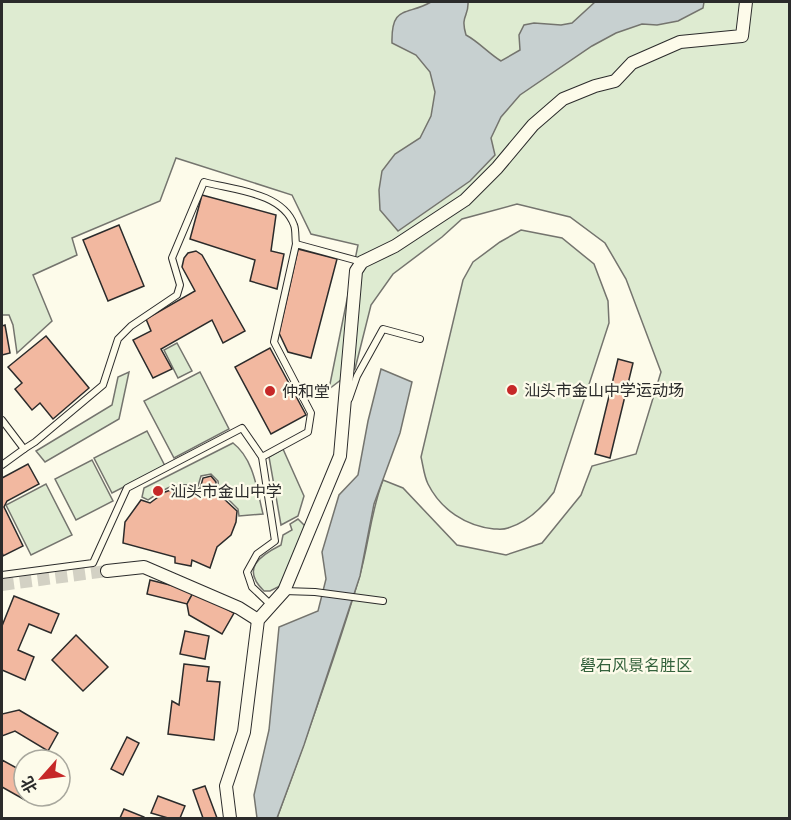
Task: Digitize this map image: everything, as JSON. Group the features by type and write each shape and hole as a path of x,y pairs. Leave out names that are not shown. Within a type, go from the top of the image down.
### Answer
{"street":[{"path":"230,819 226,786 244,732 258,620 284,591 340,456 346,408 356,271 363,262 395,246 465,200 497,168 532,125 563,99 595,86 615,81 632,63 680,42 742,36 746,2"},
{"path":"106,571 144,567 239,608 258,620"}],"lane":[{"path":"2,465 35,442 103,385 118,339 131,326 177,295 180,285 172,258 204,182 279,203 294,225 296,244 274,342 311,413 308,432 262,457"},
{"path":"296,244 363,262"},
{"path":"346,408 357,376 383,329 420,339"},
{"path":"2,420 24,448"},
{"path":"2,575 93,563 127,488 242,428 262,457 275,541 257,554 247,572 252,586 271,605"},
{"path":"284,591 315,592 383,601"}],"green space":[{"name":"礐石风景名胜区","path":"2,2 789,2 789,818 277,818 350,608 383,480 403,488 457,545 506,555 542,543 581,495 592,466 636,454 661,372 626,279 605,243 570,217 517,204 462,219 393,274 371,305 355,369 329,389 358,245 311,234 292,195 176,158 160,201 72,238 77,255 33,275 52,321 17,353 13,325 9,315 2,315"},
{"name":"汕头市金山中学运动场","path":"521,230 562,238 594,264 608,301 609,323 554,492 539,509 522,522 506,529 494,529 464,520 447,509 428,484 421,457 463,280 473,262"},
{"path":"177,343 192,371 178,378 164,350"},
{"path":"129,372 119,419 45,462 36,451 112,405 118,377"},
{"path":"200,372 229,429 174,458 144,401"},
{"path":"147,431 165,466 112,493 94,458"},
{"path":"233,443 246,457 250,466 263,514 239,516 238,509 219,490 218,481 211,474 201,476 198,486 177,485 148,500 142,497 144,488"},
{"path":"283,449 304,496 298,516 281,525 269,457"},
{"path":"92,460 113,501 76,520 55,479"},
{"path":"46,484 72,535 31,555 6,505"},
{"path":"298,519 306,527 284,584 270,591 264,591 257,583 253,570 260,559 281,545 283,535 292,530 290,524"}],"shaded area":[{"path":"431,2 468,2 464,20 466,35 501,61 520,50 519,35 524,25 572,23 595,2 704,2 703,8 678,21 657,25 642,24 616,33 592,46 520,95 501,117 491,138 495,155 470,181 398,231 380,210 379,190 382,171 395,154 420,138 431,116 435,92 430,72 416,55 392,43 392,31 394,22 402,13"},
{"path":"381,369 412,382 400,433 374,504 360,576 304,745 277,818 257,818 254,795 269,730 279,627 318,611 326,579 322,552 339,495 358,475"}],"building":[{"path":"202,195 276,215 271,251 284,254 277,289 250,281 255,260 190,239"},
{"path":"119,225 144,286 108,301 83,240"},
{"path":"298,249 337,259 311,358 288,352 279,333"},
{"path":"196,251 202,255 245,331 223,343 212,320 161,349 172,369 153,378 133,340 151,331 146,319 195,291 182,267 188,253"},
{"path":"5,325 10,353 2,355 2,326"},
{"path":"46,336 89,388 53,419 40,403 32,410 15,389 22,383 8,367"},
{"name":"仲和堂","path":"270,348 306,415 271,434 235,367"},
{"path":"618,359 633,363 610,458 595,454"},
{"path":"28,464 39,484 7,501 4,507 23,546 3,556 2,478"},
{"path":"211,476 216,482 215,493 237,511 231,535 217,547 210,568 192,560 191,566 175,563 175,557 123,543 125,522 141,500 150,503 165,492 183,486 200,489 203,478"},
{"path":"150,580 194,591 187,604 147,594"},
{"path":"194,591 234,613 222,634 189,615 187,604"},
{"path":"14,596 59,614 51,633 29,624 18,650 34,657 25,680 2,670 2,626"},
{"path":"185,631 209,636 205,659 180,654"},
{"path":"76,635 108,667 83,691 52,660"},
{"path":"184,664 209,667 207,681 220,682 214,740 168,734 172,701 179,705"},
{"path":"19,710 58,733 50,748 43,748 15,731 2,736 2,714"},
{"path":"127,737 139,743 123,775 111,769"},
{"path":"2,760 12,765 12,793 2,787"},
{"path":"205,786 217,818 203,818 193,790"},
{"path":"158,796 185,806 180,818 168,818 151,813"},
{"path":"124,809 144,817 144,818 120,818"}],"tunnel":[{"path":"2,585 107,571"}],"place":[{"name":"汕头市金山中学运动场","path":"512,390"},
{"name":"仲和堂","path":"270,391"},
{"name":"汕头市金山中学","path":"158,491"}]}
